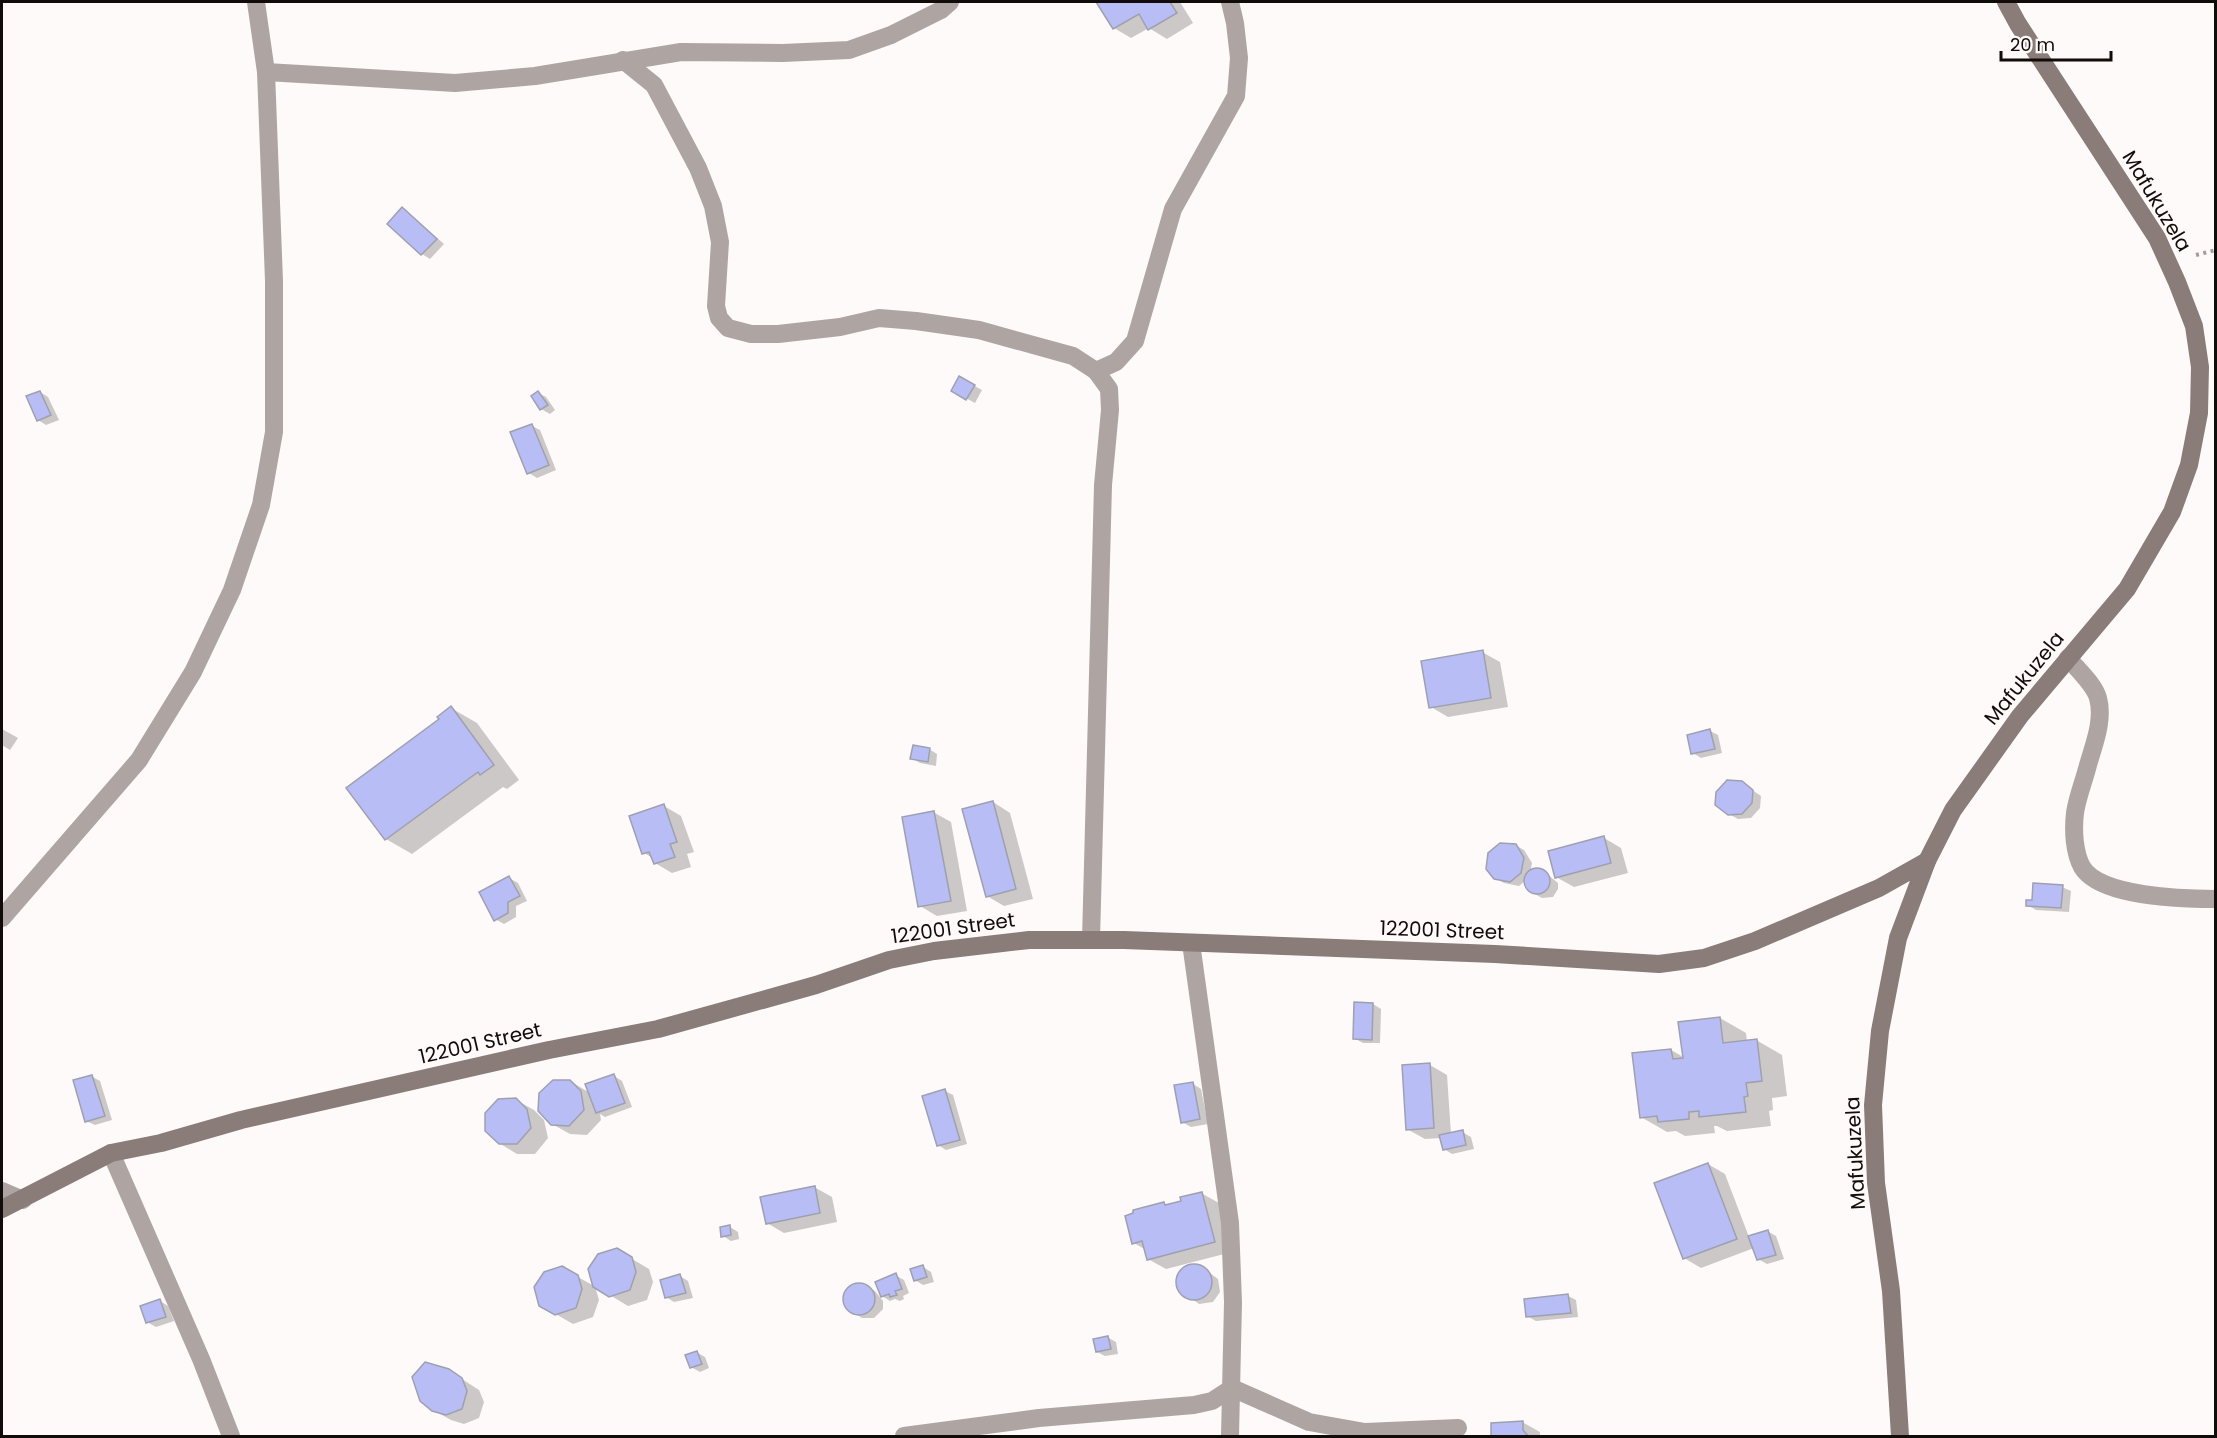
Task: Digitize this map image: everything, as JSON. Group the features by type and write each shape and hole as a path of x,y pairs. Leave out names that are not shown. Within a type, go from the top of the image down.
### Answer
{"street":[{"path":"2,918 139,760 193,672 232,590 261,505 274,432 274,281 266,72 256,2"},
{"path":"266,72 455,82 535,76 681,52 783,53 849,50 891,34 941,10 950,2"},
{"path":"1096,371 1116,362 1135,341 1173,209 1236,96 1239,58 1230,2"},
{"name":"Mafukuzela","path":"1900,1437 1891,1291 1876,1183 1873,1106 1880,1031 1898,938 1927,861 1953,810 2020,716 2127,589 2172,512 2188,465 2197,424 2199,367 2194,326 2177,282 2157,238 2006,2"},
{"path":"623,60 654,85 698,168 713,206 720,242 716,306 719,318 728,328 751,334 778,334 840,327 879,318 979,330 1073,356 1096,371 1109,389 1110,410 1103,485 1091,940"},
{"path":"2068,658 2098,696 2100,711 2097,733 2075,813 2076,850 2083,868 2089,875 2102,882 2132,894 2216,899"},
{"name":"122001 Street","path":"2,1209 111,1153 161,1143 241,1120 549,1050 658,1029 816,984 889,960 934,951 1029,940 1091,940 1495,954 1659,964 1704,958 1755,940 1879,888 1927,861"},
{"path":"1191,943 1230,1223 1233,1302 1230,1437"},
{"path":"111,1153 201,1359 231,1437"},
{"path":"2,1191 23,1200"},
{"path":"1232,1388 1309,1422 1365,1432 1458,1428"},
{"path":"904,1437 1039,1418 1194,1405 1212,1401 1232,1388"}],"building":[{"path":"1096,2 1170,2 1177,13 1148,30 1139,14 1113,29"},
{"path":"402,207 437,239 421,255 387,224"},
{"path":"959,376 975,385 966,400 951,391"},
{"path":"40,391 51,415 37,421 26,396"},
{"path":"538,391 548,405 540,410 531,396"},
{"path":"532,424 549,465 527,474 510,432"},
{"path":"1483,650 1491,698 1429,708 1421,661"},
{"path":"451,706 494,765 480,775 478,772 385,840 346,788 439,719 437,717"},
{"path":"1710,729 1715,749 1691,754 1687,735"},
{"path":"913,745 930,748 928,762 910,759"},
{"path":"1727,780 1742,781 1753,790 1752,803 1742,814 1728,815 1715,805 1716,792"},
{"path":"993,801 1016,889 986,897 962,809"},
{"path":"664,804 677,842 670,844 675,857 654,864 649,852 642,854 629,816"},
{"path":"934,811 951,901 918,907 902,817"},
{"path":"1604,836 1611,863 1555,878 1548,851"},
{"path":"1500,843 1516,844 1524,858 1521,873 1510,882 1494,879 1486,869 1488,853"},
{"path":"1537,868 1546,872 1550,881 1546,890 1537,894 1528,890 1524,881 1528,872"},
{"path":"509,876 520,896 508,902 508,913 494,921 479,892"},
{"path":"2033,883 2063,885 2061,908 2026,906 2026,900 2032,900"},
{"path":"1354,1002 1373,1003 1372,1040 1353,1039"},
{"path":"1720,1017 1723,1043 1757,1039 1762,1081 1746,1083 1748,1096 1744,1097 1746,1112 1699,1117 1699,1111 1689,1112 1689,1119 1658,1122 1657,1116 1640,1118 1632,1053 1671,1049 1673,1059 1683,1058 1678,1022"},
{"path":"1430,1063 1434,1128 1406,1130 1402,1065"},
{"path":"614,1074 625,1103 596,1113 585,1084"},
{"path":"92,1075 105,1116 85,1122 73,1080"},
{"path":"553,1080 570,1080 581,1091 584,1110 569,1126 551,1125 538,1111 539,1093"},
{"path":"1193,1082 1200,1119 1181,1123 1174,1085"},
{"path":"945,1089 960,1140 937,1146 922,1096"},
{"path":"516,1098 527,1109 531,1128 517,1144 499,1144 485,1131 485,1113 498,1099"},
{"path":"1463,1130 1466,1145 1443,1150 1439,1135"},
{"path":"1708,1163 1737,1239 1683,1259 1654,1183"},
{"path":"815,1186 820,1213 766,1224 760,1197"},
{"path":"1202,1192 1215,1242 1147,1260 1142,1241 1132,1244 1125,1216 1133,1213 1133,1210 1164,1202 1165,1205 1181,1201 1180,1197"},
{"path":"730,1225 731,1235 721,1237 720,1227"},
{"path":"1768,1230 1776,1255 1757,1260 1748,1236"},
{"path":"617,1248 632,1257 636,1272 630,1290 609,1297 593,1287 588,1269 598,1254"},
{"path":"1194,1264 1207,1269 1212,1282 1207,1295 1194,1300 1181,1295 1176,1282 1181,1269"},
{"path":"923,1265 927,1277 914,1281 910,1269"},
{"path":"562,1266 578,1275 582,1289 576,1308 555,1315 539,1306 534,1287 544,1272"},
{"path":"896,1273 902,1289 895,1291 897,1295 890,1297 889,1294 881,1297 875,1282"},
{"path":"680,1274 686,1293 665,1298 660,1280"},
{"path":"859,1283 871,1287 875,1299 871,1311 859,1315 847,1311 843,1299 847,1287"},
{"path":"1568,1294 1571,1313 1526,1317 1524,1299"},
{"path":"160,1299 166,1317 146,1323 140,1306"},
{"path":"1108,1336 1111,1349 1096,1352 1093,1339"},
{"path":"697,1351 702,1364 690,1368 685,1355"},
{"path":"425,1362 449,1369 462,1378 467,1391 462,1409 446,1415 432,1411 420,1401 412,1377"},
{"path":"1523,1421 1523,1430 1528,1436 1491,1436 1491,1423"}]}
